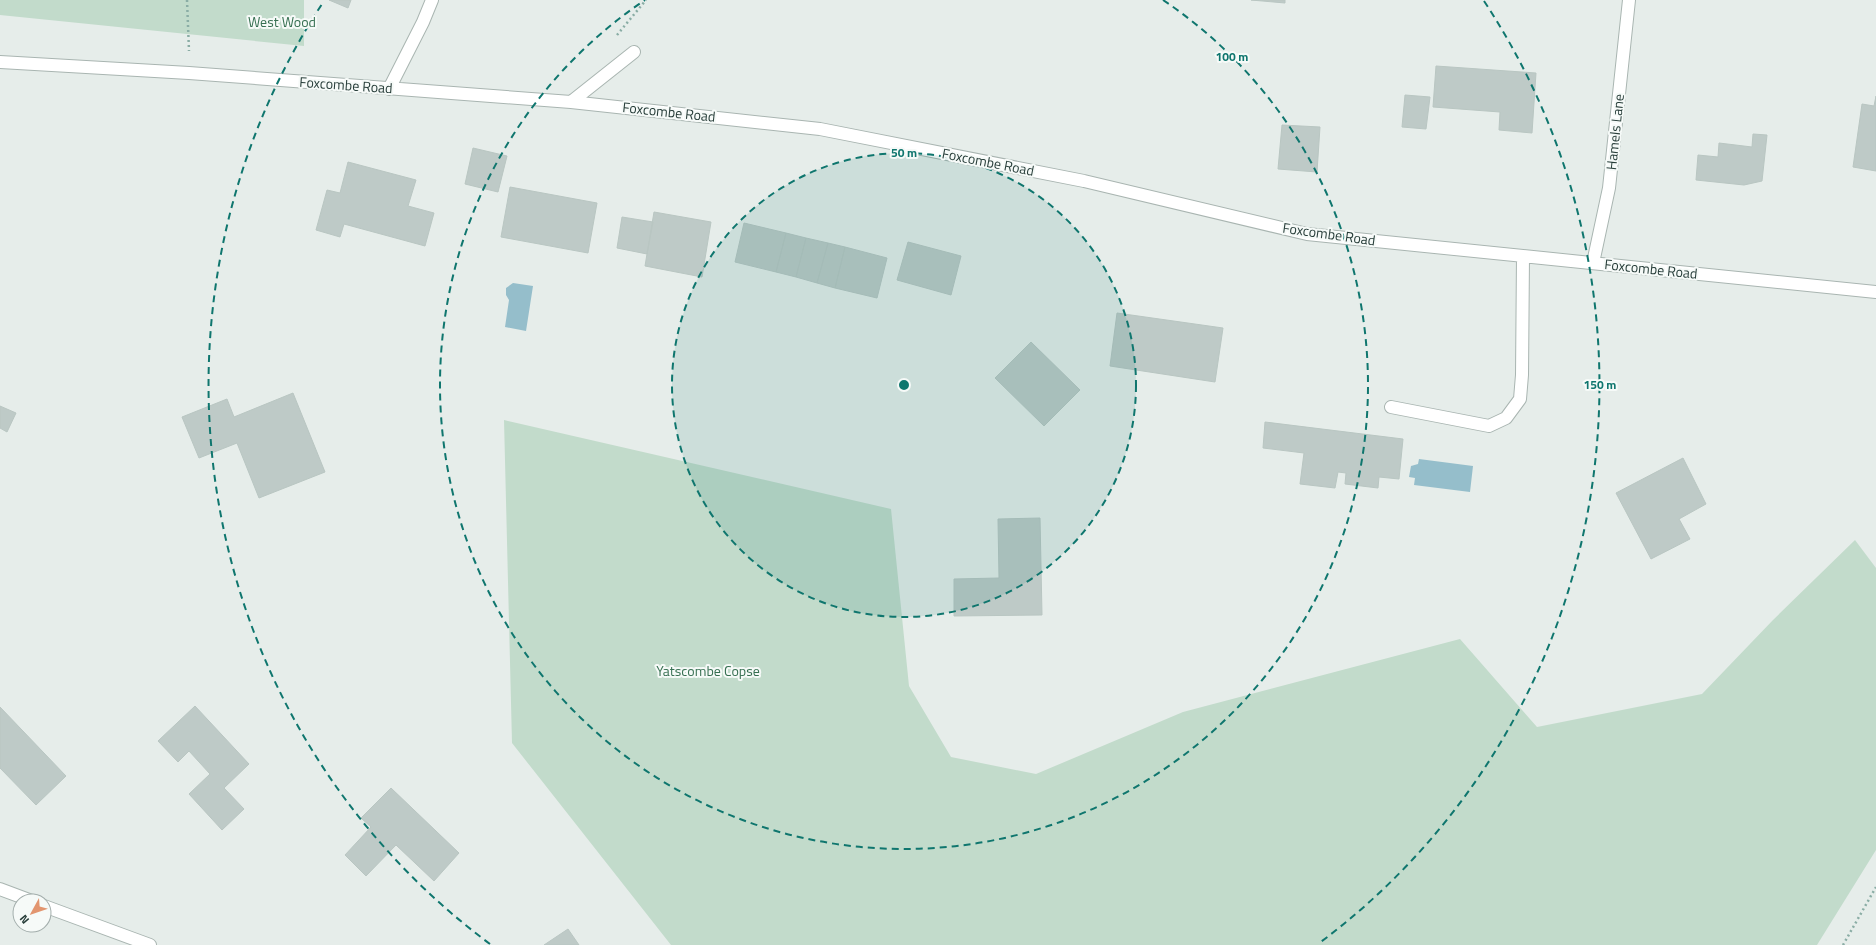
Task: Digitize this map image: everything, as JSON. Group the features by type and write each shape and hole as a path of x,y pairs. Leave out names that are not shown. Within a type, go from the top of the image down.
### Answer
{"street":[{"path":"389,89 423,22 432,0"},
{"name":"Hamels Lane","path":"1593,263 1609,188 1629,0"},
{"path":"571,102 634,52"},
{"name":"Foxcombe Road","path":"0,62 189,73 571,102 820,129 1084,181 1307,234 1876,292"},
{"path":"1391,406 1489,426 1506,418 1520,399 1522,375 1523,256"},
{"path":"0,889 12,894"},
{"path":"52,909 150,945"}],"path":[{"path":"187,0 189,73"},
{"path":"1843,945 1876,887"}],"green space":[{"name":"West Wood","path":"0,0 304,0 304,46 0,15"},
{"name":"Yatscombe Copse","path":"504,420 891,509 909,686 951,757 1036,774 1183,712 1460,639 1537,727 1702,694 1773,620 1855,540 1876,568 1876,850 1817,945 671,945 512,743"}],"water":[{"path":"513,283 533,286 526,331 505,327 509,300 506,295 506,288"},
{"path":"1419,459 1473,466 1470,492 1414,485 1415,478 1409,477 1411,466 1418,464"}],"building":[{"path":"329,0 351,0 348,8"},
{"path":"1251,0 1285,0 1285,3"},
{"path":"1436,66 1536,73 1532,133 1499,130 1500,112 1433,107"},
{"path":"1405,95 1430,97 1426,129 1402,127"},
{"path":"1876,96 1876,171 1853,167 1862,104 1874,106"},
{"path":"1282,125 1320,127 1317,172 1278,169"},
{"path":"1753,134 1767,135 1762,181 1744,185 1696,180 1698,155 1718,157 1719,143 1752,147"},
{"path":"473,148 507,156 498,192 465,184"},
{"path":"348,162 416,180 408,206 434,213 425,246 344,224 340,237 316,230 327,190 340,193"},
{"path":"510,187 597,203 588,253 501,237"},
{"path":"654,212 711,222 702,277 645,266"},
{"path":"622,217 653,222 647,254 617,248"},
{"path":"744,223 786,233 776,272 735,262"},
{"path":"786,233 806,238 796,277 776,272"},
{"path":"806,238 828,243 817,283 796,277"},
{"path":"908,242 961,256 951,295 897,280"},
{"path":"828,243 845,247 835,288 817,283"},
{"path":"845,247 887,258 877,298 835,288"},
{"path":"1117,313 1223,328 1215,382 1110,366"},
{"path":"1031,342 1080,390 1044,426 995,378"},
{"path":"293,393 325,472 259,498 237,443 199,458 182,417 227,399 234,417"},
{"path":"0,406 16,413 7,432 0,428"},
{"path":"1265,422 1403,439 1399,479 1379,477 1378,488 1345,484 1346,473 1338,472 1335,488 1300,484 1304,453 1263,448"},
{"path":"1683,458 1706,504 1679,519 1690,539 1651,559 1616,493"},
{"path":"1040,518 1042,615 954,616 954,579 999,578 998,519"},
{"path":"195,706 249,764 224,788 244,809 222,830 189,794 210,774 189,751 178,762 158,741"},
{"path":"0,707 66,776 36,805 0,768"},
{"path":"391,788 459,853 434,881 396,845 366,876 345,855 371,827 361,818"},
{"path":"568,929 579,945 544,945"}]}
